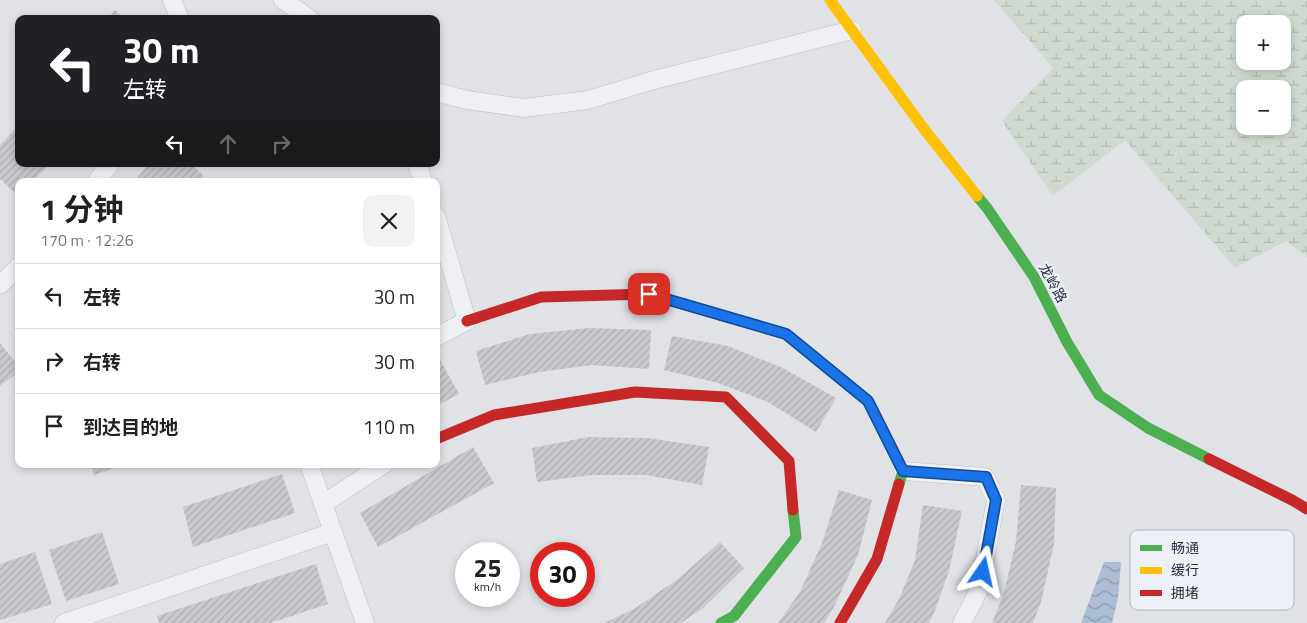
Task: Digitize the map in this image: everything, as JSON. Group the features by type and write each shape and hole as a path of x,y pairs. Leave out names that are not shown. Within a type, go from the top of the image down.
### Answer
{"street":[{"path":"172,0 178,15"},
{"path":"283,0 304,15"},
{"name":"龙岭路","path":"830,0 924,129 987,208 1034,277 1067,342 1099,395 1148,428 1283,495 1307,509"},
{"path":"440,93 467,100 524,108 588,100 654,80 852,30"},
{"path":"99,178 108,167"},
{"path":"440,229 468,321"},
{"path":"0,285 15,270"},
{"path":"440,334 468,321 541,298 649,294 786,334 868,401 903,471 877,559 840,623"},
{"path":"440,437 494,415 635,392 726,397 789,461 796,537 734,616 721,623"},
{"path":"310,468 365,623"},
{"path":"323,504 378,468"},
{"path":"903,471 986,477 996,500 979,590 962,623"},
{"path":"64,623 333,532"}],"green space":[{"path":"994,0 1307,0 1307,257 1286,241 1235,268 1125,140 1053,196 1002,121 1053,68"}],"water":[{"path":"1104,562 1121,562 1118,598 1112,623 1081,623"}],"building":[{"path":"115,10 121,15 111,15"},
{"path":"15,129 15,167 47,167 36,178 15,178 15,193 0,179 0,145"},
{"path":"146,167 194,167 204,176 202,178 137,178"},
{"path":"589,328 651,330 649,369 592,365 539,372 485,385 476,351 530,334"},
{"path":"672,336 728,346 783,368 836,398 816,432 768,402 718,383 664,370"},
{"path":"0,343 15,362 15,375 0,386"},
{"path":"440,360 459,394 440,404"},
{"path":"588,437 647,438 709,447 702,485 646,475 592,475 537,482 532,448"},
{"path":"473,447 494,483 378,547 360,513"},
{"path":"92,468 115,468 94,475"},
{"path":"282,474 295,513 193,547 183,507"},
{"path":"1021,485 1056,488 1054,544 1041,602 1033,623 992,623 1004,593 1016,541"},
{"path":"839,490 872,500 858,555 833,609 824,623 778,623 800,592 822,543"},
{"path":"923,505 962,511 949,571 929,623 885,623 899,599 915,560"},
{"path":"102,532 119,584 66,601 49,550"},
{"path":"720,542 744,568 703,608 681,623 604,623 634,609 678,579"},
{"path":"35,552 52,604 0,620 0,564"},
{"path":"316,564 328,604 270,623 159,623 157,616"}],"traffic: fast":[{"path":"977,196 1034,277 1067,342 1099,395 1148,428 1209,459"},
{"path":"665,299 786,334 868,401 903,471 899,484"},
{"path":"721,623 734,616 796,537 793,510"}],"traffic: slow":[{"path":"830,0 924,129 977,196"}],"traffic: jam":[{"path":"467,321 541,297 649,294 665,299"},
{"path":"440,437 494,415 635,392 726,397 789,461 793,510"},
{"path":"1209,459 1307,509"},
{"path":"840,623 877,559 899,484"}],"route":[{"path":"649,294 786,334 868,401 903,471 986,477 996,500 983,572"}]}
